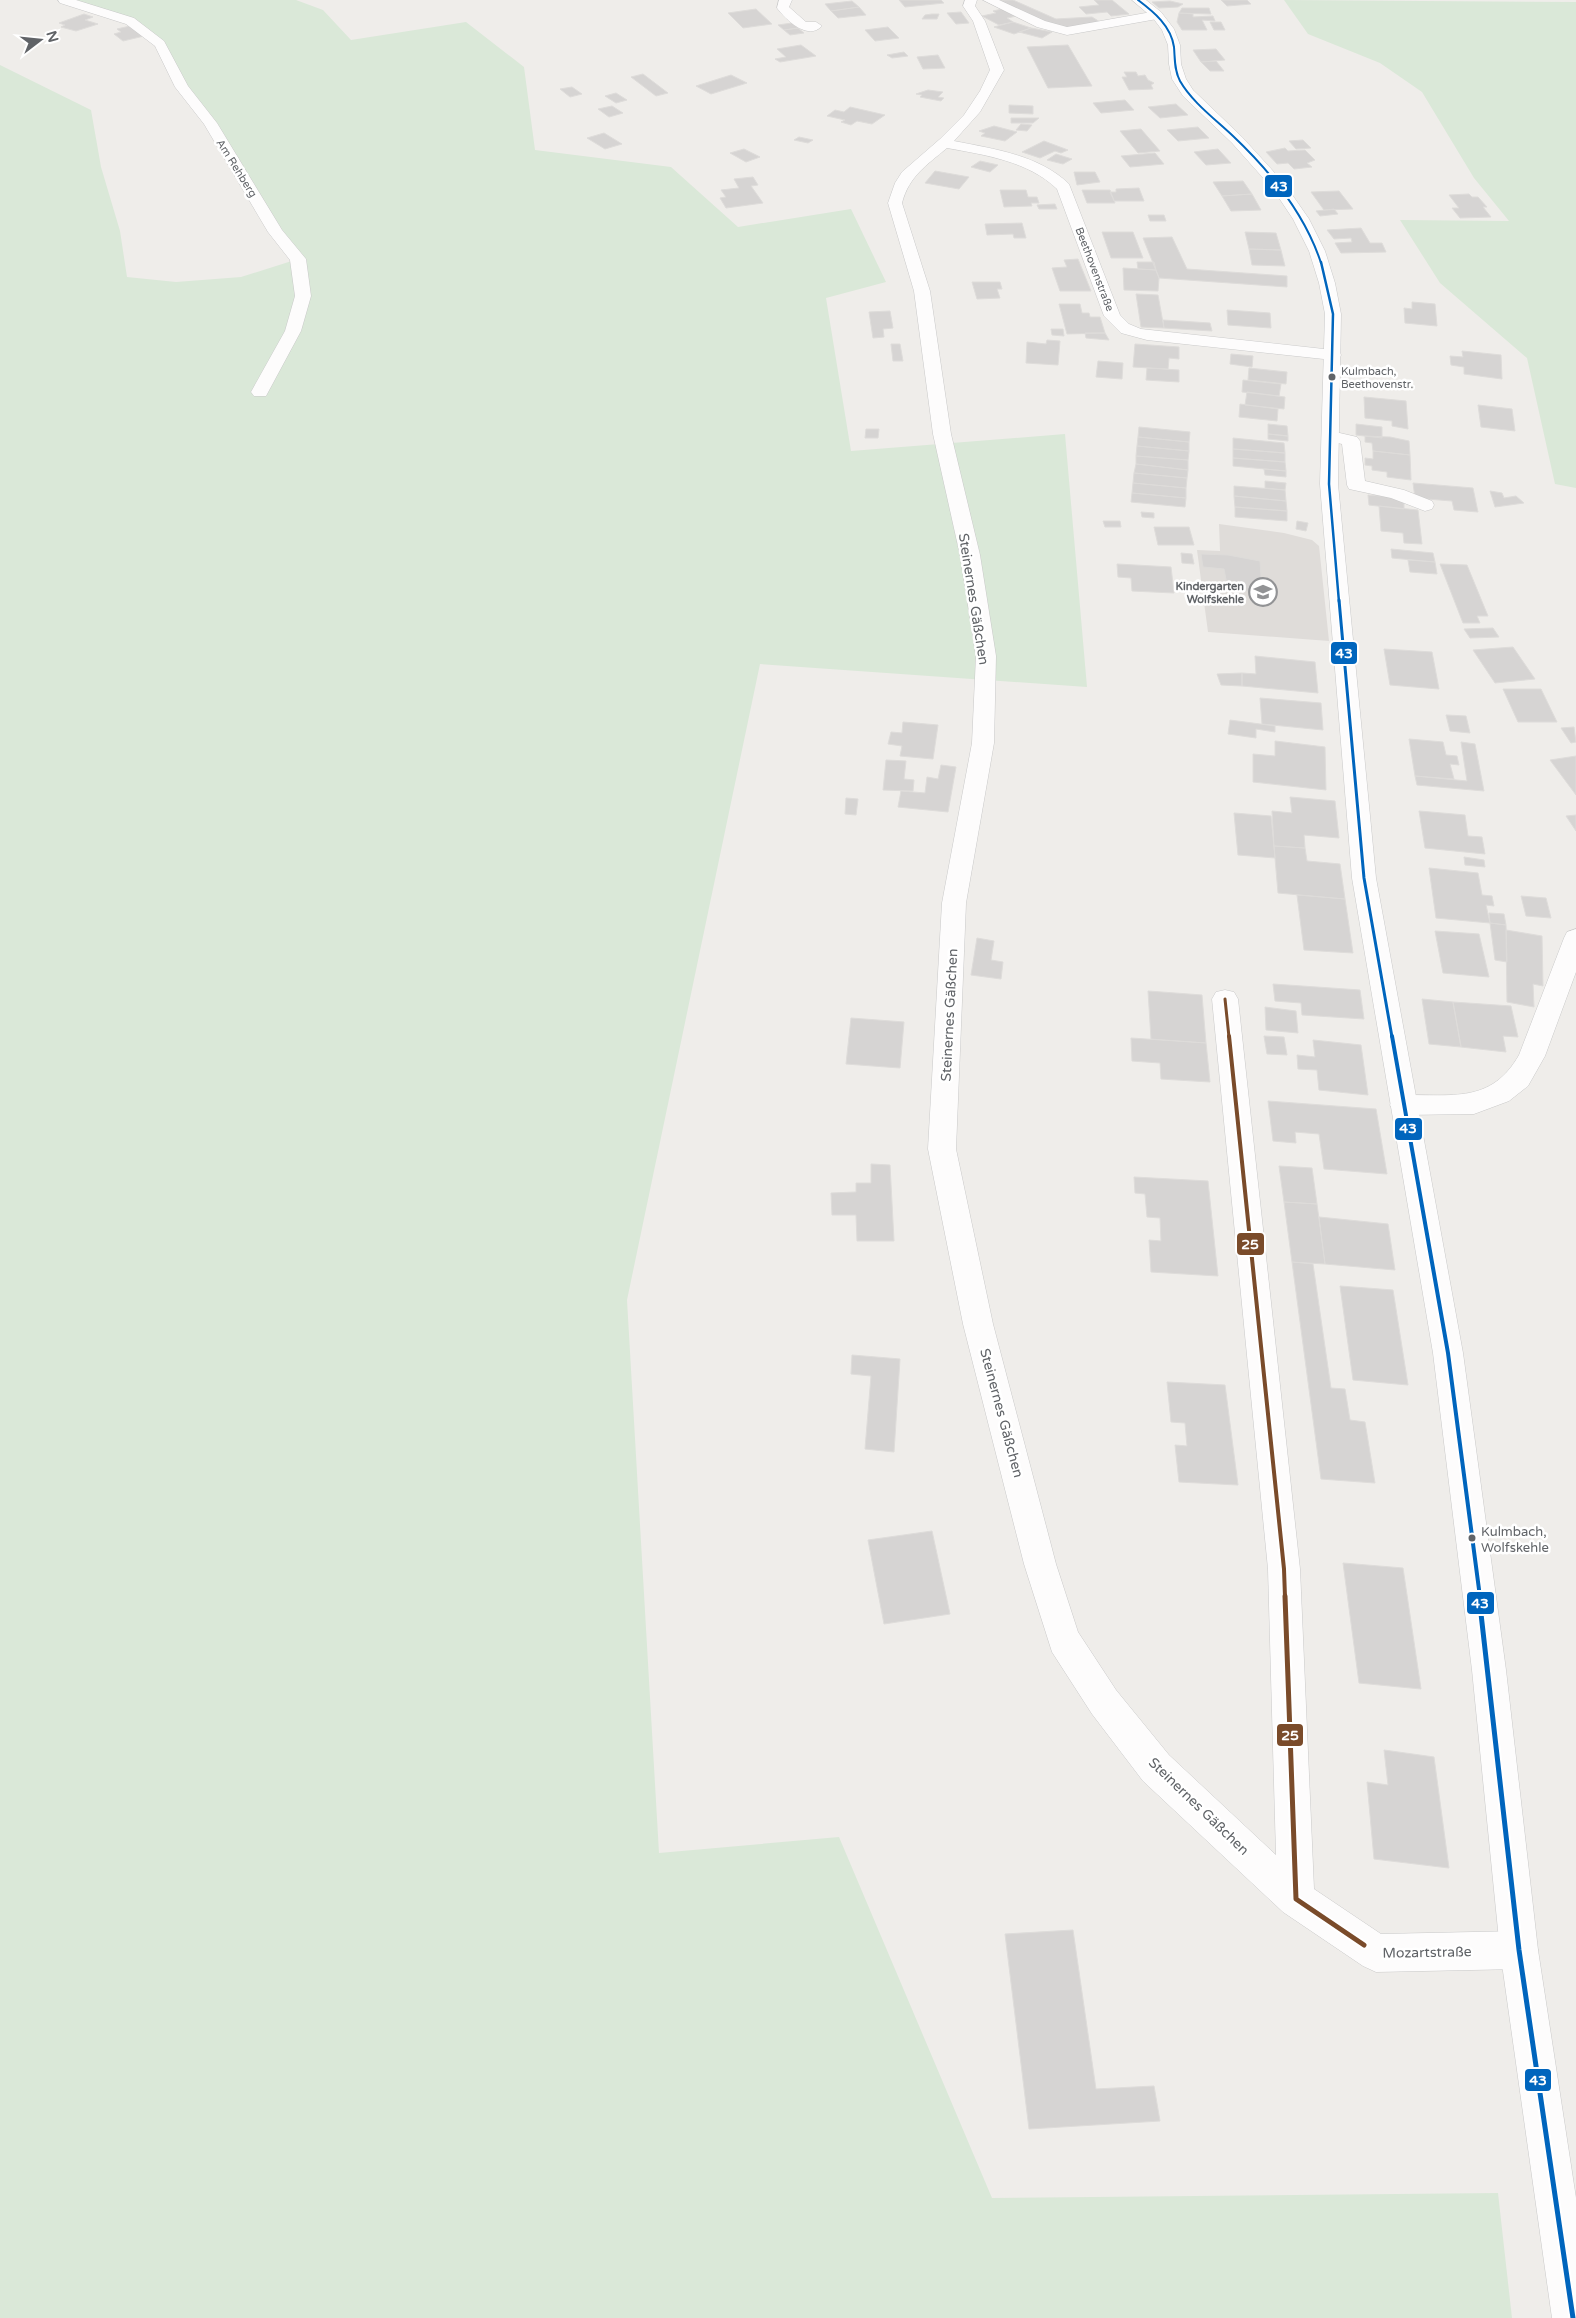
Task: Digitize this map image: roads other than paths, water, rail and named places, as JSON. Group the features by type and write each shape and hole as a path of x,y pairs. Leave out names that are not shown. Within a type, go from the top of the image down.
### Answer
{"street":[{"name":"Am Rehberg","path":"64,0 130,21 160,44 182,88 210,124 276,232 298,259 303,296 293,331 260,392"},
{"path":"786,0 783,3 783,8 803,26 816,26"},
{"name":"Steinernes Gäßchen","path":"972,0 969,6 979,21 997,70 986,96 944,143 906,174 897,188 895,203 922,290 942,434 970,555 986,656 983,743 954,903 942,1149 978,1324 1040,1564 1064,1640 1104,1702 1156,1768 1296,1899"},
{"path":"989,0 1041,24 1067,31 1157,15"},
{"path":"1138,0 1157,15 1168,29 1174,45 1175,64 1179,79 1188,93 1237,140 1279,186 1301,219 1317,251 1327,283 1333,314 1329,484 1364,878 1402,1105 1448,1353 1489,1670 1519,1950 1573,2318"},
{"name":"Beethovenstraße","path":"944,143 1005,157 1058,179 1064,187 1112,316 1124,329 1146,335 1333,355"},
{"path":"1331,436 1351,441 1356,485 1397,494 1425,505"},
{"path":"1402,1105 1474,1104 1500,1094 1520,1079 1532,1056 1576,938"},
{"path":"1224,998 1284,1569 1296,1899"},
{"name":"Mozartstraße","path":"1296,1899 1376,1952 1519,1950"}],"place":[{"name":"Kulmbach, Beethovenstr.","path":"1332,377"},
{"name":"Kindergarten Wolfskehle","path":"1263,592"},
{"name":"Kulmbach, Wolfskehle","path":"1472,1538"}]}
